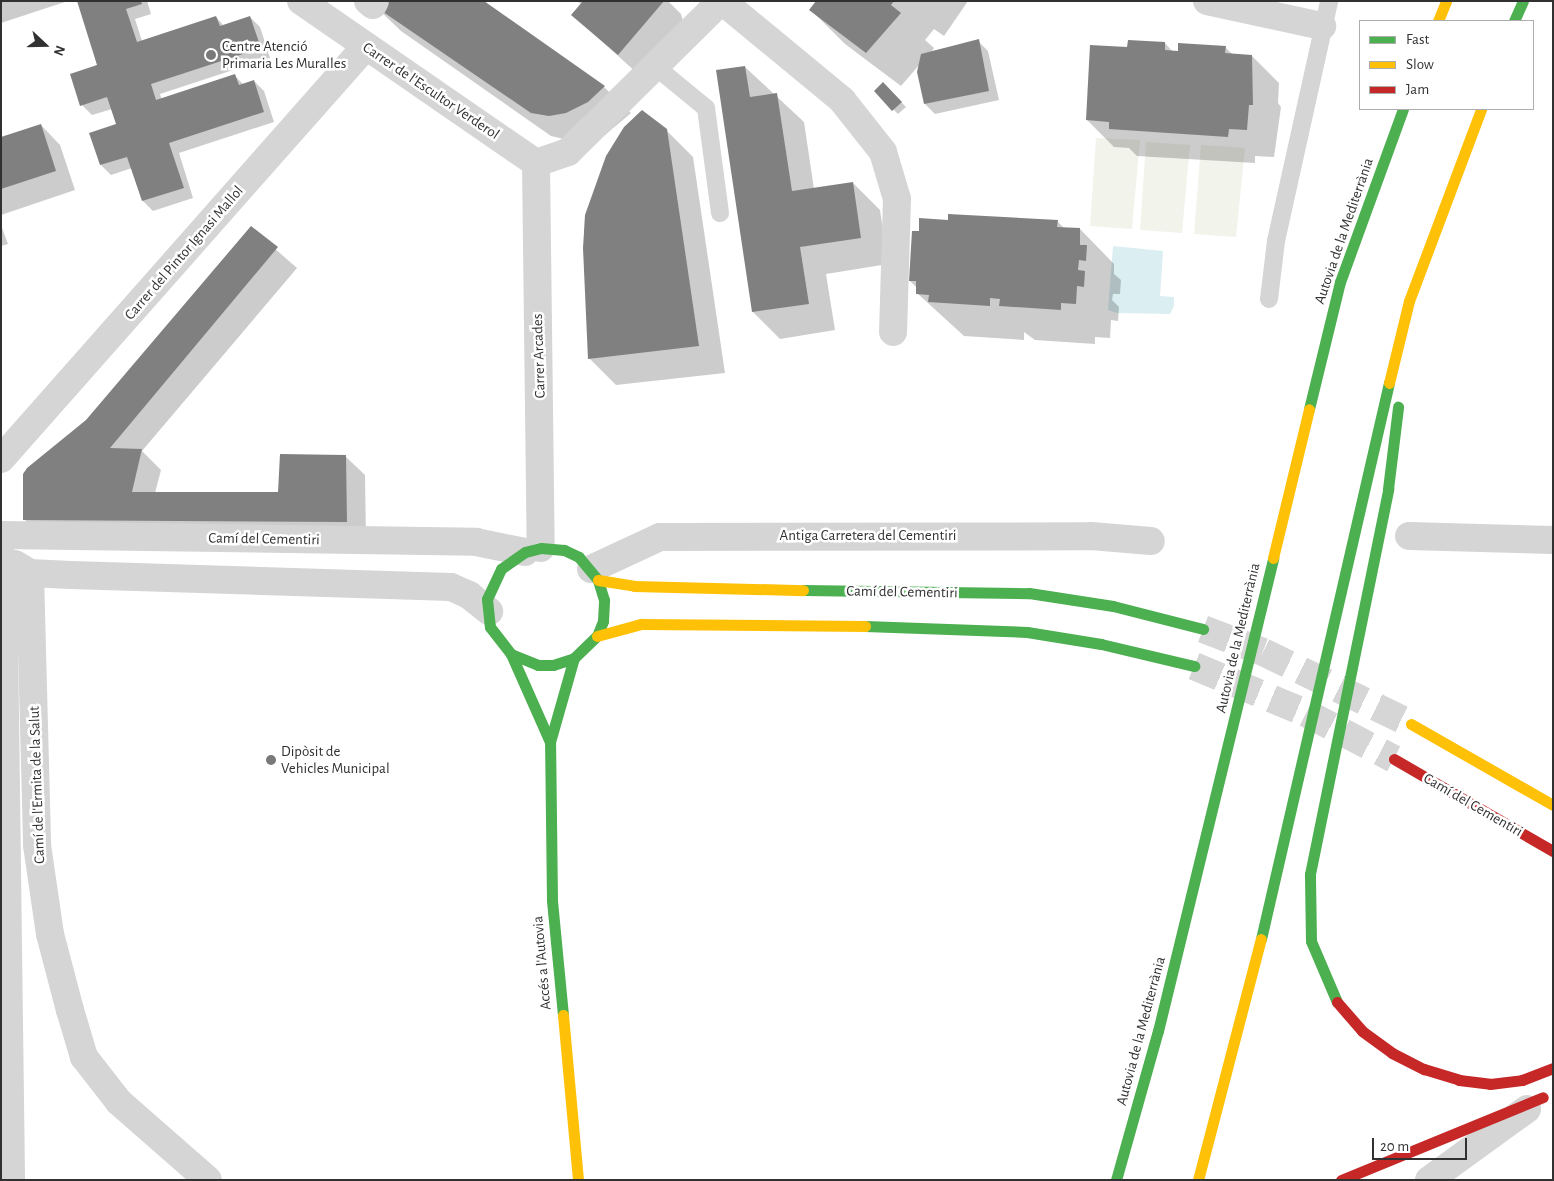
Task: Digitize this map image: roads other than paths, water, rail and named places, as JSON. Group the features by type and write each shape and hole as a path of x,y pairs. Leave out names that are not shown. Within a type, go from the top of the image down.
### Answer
{"main road":[{"path":"1438,20 1446,1"},
{"path":"1514,20 1523,1"},
{"name":"Autovia de la Mediterrània","path":"1116,1180 1158,1032 1340,282 1403,110"},
{"path":"1198,1180 1251,980 1306,752 1364,483 1410,301 1481,110"},
{"path":"1410,301 1388,489 1310,874 1311,941 1338,1004 1362,1031 1392,1052 1424,1069 1459,1080 1490,1084 1522,1080 1553,1068"},
{"path":"511,654 538,665 553,665 574,658 597,636 603,621 604,600 595,574 579,557 564,550 533,550 508,561 492,583 487,600 496,638 511,654 550,742"},
{"name":"Camí del Cementiri","path":"595,574 634,586 710,590 1029,593 1112,606 1203,629"},
{"path":"597,636 641,624 944,627 1036,634 1101,644 1194,666"},
{"path":"550,742 574,658"},
{"path":"1411,724 1553,805"},
{"name":"Accés a l'Autovia","path":"550,742 552,900 578,1180"},
{"name":"Camí del Cementiri","path":"1394,759 1553,851"},
{"path":"1341,1180 1548,1095"}],"street":[{"name":"Carrer de l'Escultor Verderol","path":"301,1 536,163"},
{"path":"368,1 373,5 375,1"},
{"path":"536,163 568,152 721,1 842,100 883,152 897,199 893,332"},
{"path":"1207,1 1325,14"},
{"name":"Carrer del Pintor Ignasi Mallol","path":"1,459 366,46"},
{"name":"Carrer Arcades","path":"533,550 536,163"},
{"name":"Antiga Carretera del Cementiri","path":"595,574 660,536 1091,536 1151,541"},
{"path":"1409,536 1553,540"},
{"name":"Camí del Cementiri","path":"2,550 476,542 533,550"},
{"path":"2,550 30,572 451,587 469,596 489,611"},
{"path":"2,550 11,1180"},
{"name":"Camí de l'Ermita de la Salut","path":"30,572 37,845 50,934 70,1010 84,1057 120,1102 208,1180"},
{"path":"1429,1180 1548,1095"}],"lane":[{"path":"1269,299 1276,241 1325,14"},
{"path":"656,67 706,108 720,213"}],"tunnel":[{"path":"1203,629 1263,652 1411,724"},
{"path":"1194,666 1306,713 1394,759"}],"place":[{"name":"Centre Atenció Primaria Les Muralles","path":"211,55"},
{"name":"Dipòsit de Vehicles Municipal","path":"271,760"}]}
